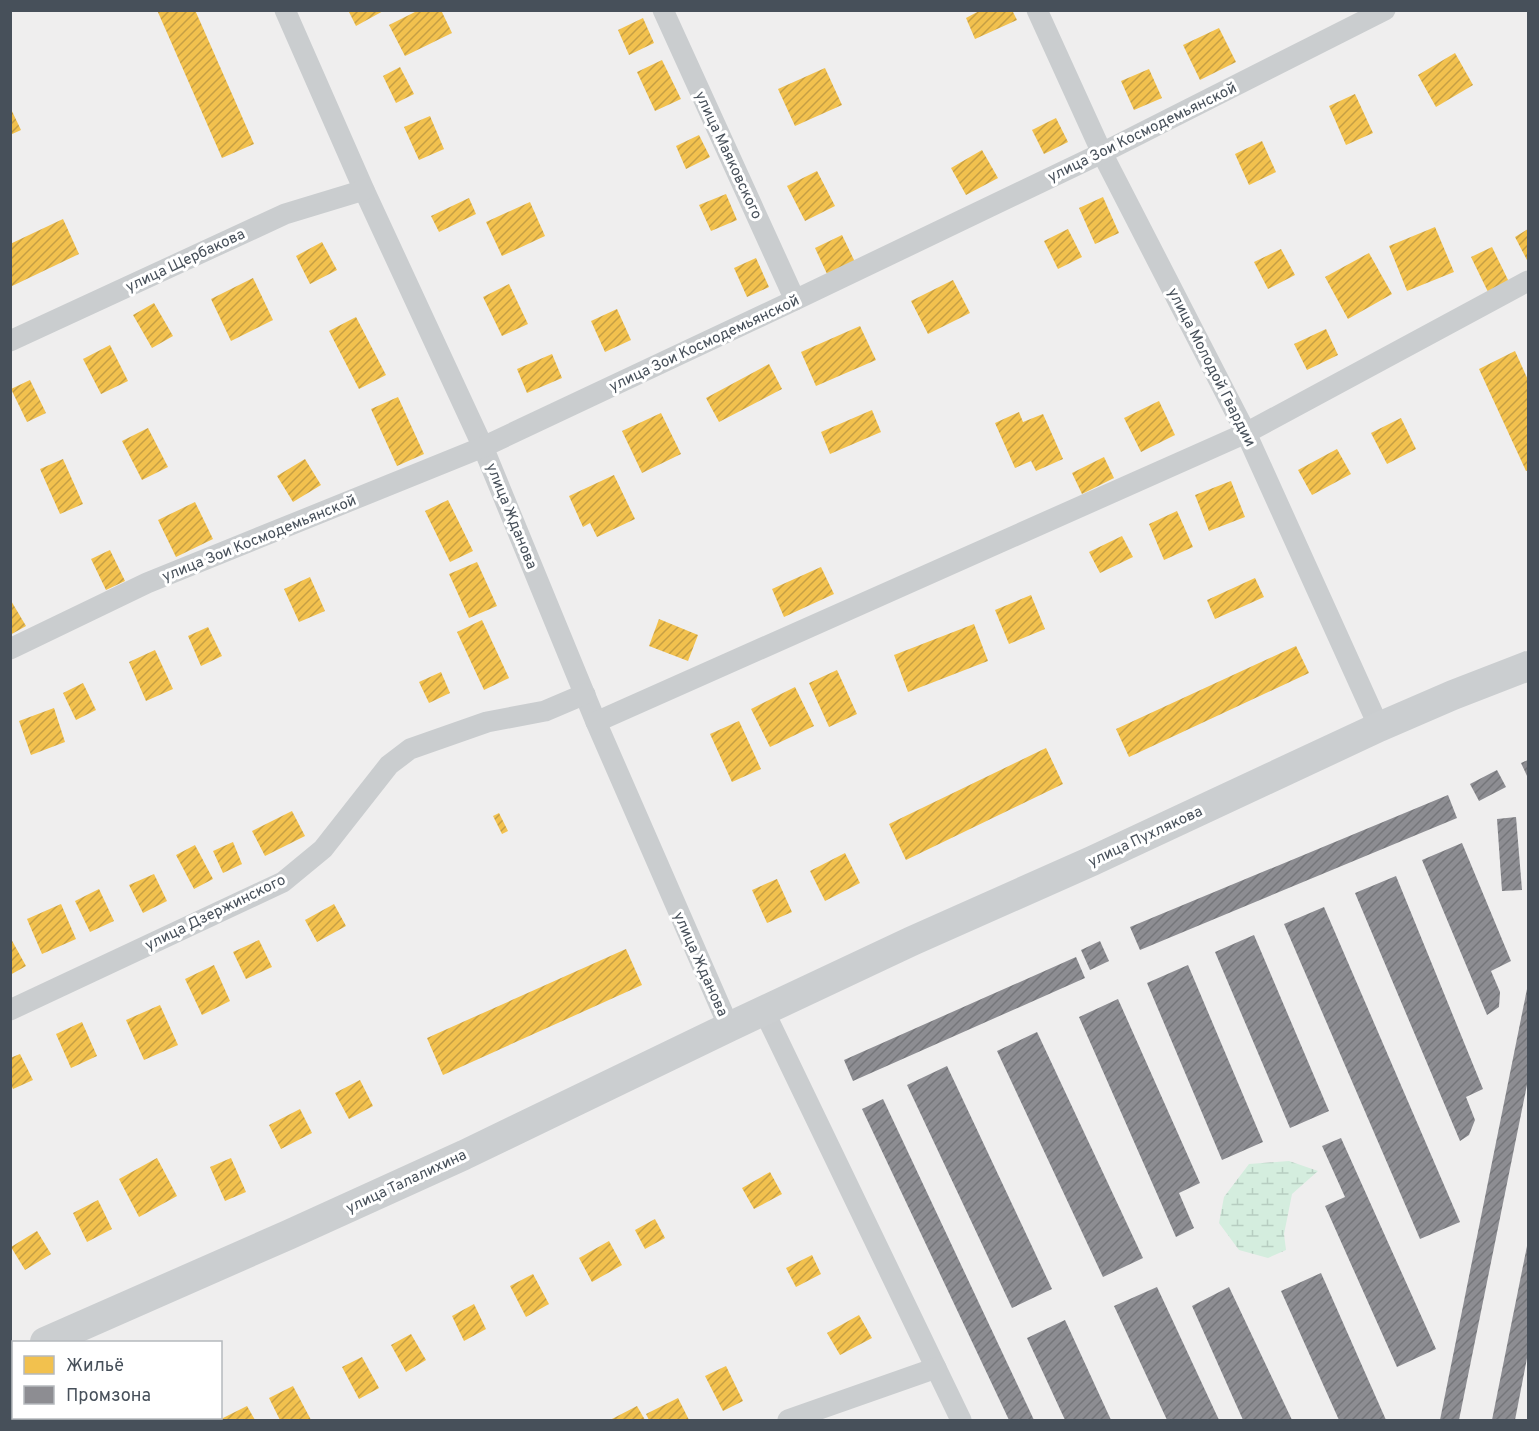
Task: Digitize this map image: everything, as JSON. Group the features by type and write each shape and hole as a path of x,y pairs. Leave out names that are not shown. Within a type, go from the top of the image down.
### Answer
{"street":[{"name":"улица Жданова","path":"285,10 364,190 483,447 596,722 729,1027"},
{"name":"улица Маяковского","path":"663,10 795,300"},
{"name":"улица Молодой Гвардии","path":"1037,10 1102,153 1246,433 1379,727"},
{"name":"улица Зои Космодемьянской","path":"10,649 147,583 483,447 1102,153 1385,10"},
{"name":"улица Щербакова","path":"10,341 285,213 364,190"},
{"path":"596,722 1246,433 1528,281"},
{"name":"улица Пухлякова","path":"764,1011 1379,727 1528,666"},
{"name":"улица Дзержинского","path":"10,1010 283,882 323,849 389,765 410,749 487,722 545,711 585,694"},
{"path":"764,1011 961,1420"},
{"name":"улица Талалихина","path":"47,1341 464,1155 764,1011"},
{"path":"788,1420 936,1368"}],"green space":[{"path":"1289,1161 1318,1171 1292,1194 1284,1234 1286,1250 1268,1258 1239,1250 1219,1223 1224,1197 1249,1164"}],"building: Жильё":[{"path":"157,10 195,10 254,144 222,158"},
{"path":"348,10 385,10 356,26"},
{"path":"419,10 441,10 452,33 405,56 389,25"},
{"path":"981,10 1012,10 1017,20 975,39 966,18"},
{"path":"643,18 654,43 629,55 618,30"},
{"path":"1219,28 1236,62 1200,80 1183,45"},
{"path":"1455,53 1473,85 1436,107 1418,75"},
{"path":"662,60 681,99 655,111 637,72"},
{"path":"400,67 414,94 396,103 383,76"},
{"path":"825,68 842,105 795,126 778,89"},
{"path":"1149,69 1162,98 1134,110 1121,81"},
{"path":"1355,94 1373,133 1346,145 1329,106"},
{"path":"10,107 21,130 10,135"},
{"path":"430,116 444,149 419,160 404,127"},
{"path":"1056,118 1068,142 1044,154 1032,130"},
{"path":"699,135 710,157 686,169 676,146"},
{"path":"1262,141 1276,172 1249,185 1235,154"},
{"path":"982,150 998,178 966,195 951,168"},
{"path":"817,171 835,206 805,221 787,186"},
{"path":"726,194 737,220 711,231 699,205"},
{"path":"1103,197 1119,233 1095,244 1079,208"},
{"path":"469,198 476,214 439,232 431,216"},
{"path":"530,202 545,236 502,256 486,222"},
{"path":"63,219 79,254 10,287 10,244"},
{"path":"1435,227 1454,272 1407,291 1389,246"},
{"path":"1068,229 1082,257 1058,269 1044,241"},
{"path":"1528,229 1528,262 1515,237"},
{"path":"842,235 855,262 828,276 815,248"},
{"path":"322,242 337,270 310,284 296,256"},
{"path":"1492,247 1510,284 1489,294 1471,257"},
{"path":"1281,249 1295,275 1268,289 1254,262"},
{"path":"1369,253 1392,294 1348,319 1325,277"},
{"path":"756,258 769,287 747,297 734,268"},
{"path":"253,278 273,320 231,341 211,299"},
{"path":"953,280 970,313 928,334 911,301"},
{"path":"509,284 528,324 502,336 483,297"},
{"path":"154,303 173,336 152,348 133,315"},
{"path":"617,309 631,340 605,352 591,321"},
{"path":"356,317 386,375 359,389 329,331"},
{"path":"860,326 876,360 816,386 801,352"},
{"path":"1326,329 1338,355 1307,370 1294,344"},
{"path":"110,345 128,381 101,394 83,359"},
{"path":"1515,351 1528,380 1528,470 1526,471 1479,369"},
{"path":"552,354 562,378 527,393 517,369"},
{"path":"769,364 782,389 719,422 706,398"},
{"path":"30,380 46,413 27,422 11,389"},
{"path":"398,397 424,454 397,466 371,409"},
{"path":"1159,401 1175,435 1141,452 1124,418"},
{"path":"872,410 881,432 830,454 821,432"},
{"path":"1019,412 1023,422 1043,414 1063,459 1036,471 1031,461 1015,468 995,423"},
{"path":"661,413 681,454 642,473 622,431"},
{"path":"1401,418 1416,449 1387,464 1371,433"},
{"path":"148,428 168,467 142,480 122,441"},
{"path":"1337,449 1351,474 1312,495 1298,470"},
{"path":"1104,457 1114,478 1082,494 1072,473"},
{"path":"63,459 83,504 60,514 40,469"},
{"path":"305,459 321,485 293,502 277,476"},
{"path":"614,475 635,519 597,537 590,523 583,527 569,496"},
{"path":"1231,481 1245,517 1209,531 1195,495"},
{"path":"448,500 473,551 450,562 425,511"},
{"path":"195,502 213,539 176,557 158,520"},
{"path":"1177,511 1193,547 1164,560 1149,524"},
{"path":"1122,536 1133,557 1100,573 1089,552"},
{"path":"110,550 125,581 106,590 91,559"},
{"path":"477,562 497,606 469,618 449,574"},
{"path":"821,567 834,594 784,617 772,589"},
{"path":"310,577 325,611 299,622 284,589"},
{"path":"1255,578 1264,597 1215,619 1207,600"},
{"path":"1031,595 1045,629 1009,644 995,610"},
{"path":"10,599 26,626 10,635"},
{"path":"659,619 698,635 688,661 649,646"},
{"path":"482,620 509,678 484,690 457,632"},
{"path":"974,624 988,661 908,692 894,655"},
{"path":"208,627 222,656 201,666 188,636"},
{"path":"1296,646 1309,673 1129,757 1116,729"},
{"path":"155,650 173,689 146,701 129,662"},
{"path":"837,670 857,714 829,727 809,683"},
{"path":"441,672 450,693 429,703 419,682"},
{"path":"83,683 96,710 76,720 63,693"},
{"path":"795,687 814,726 770,747 751,709"},
{"path":"54,708 65,742 31,755 19,721"},
{"path":"739,721 761,769 732,782 710,734"},
{"path":"1046,748 1063,784 906,860 889,824"},
{"path":"292,811 305,836 265,856 252,831"},
{"path":"499,813 508,831 502,834 493,816"},
{"path":"233,842 242,864 223,873 213,851"},
{"path":"195,845 213,879 194,889 176,855"},
{"path":"845,853 860,883 825,901 810,871"},
{"path":"154,874 167,901 143,913 129,885"},
{"path":"777,879 792,912 767,923 752,890"},
{"path":"99,889 114,921 90,932 75,901"},
{"path":"61,904 76,939 42,954 27,919"},
{"path":"334,904 346,926 317,942 305,920"},
{"path":"10,937 26,966 10,975"},
{"path":"259,940 272,967 246,979 233,952"},
{"path":"626,949 642,985 443,1075 427,1038"},
{"path":"214,965 230,1001 202,1015 185,979"},
{"path":"160,1005 178,1045 144,1060 126,1020"},
{"path":"82,1022 97,1056 71,1068 56,1034"},
{"path":"20,1054 33,1080 13,1089 10,1083 10,1058"},
{"path":"360,1080 373,1106 349,1119 335,1093"},
{"path":"300,1109 312,1133 281,1149 269,1125"},
{"path":"157,1158 177,1196 139,1217 119,1179"},
{"path":"231,1158 246,1192 225,1201 210,1167"},
{"path":"770,1172 782,1194 754,1209 742,1188"},
{"path":"98,1200 112,1229 87,1242 73,1213"},
{"path":"655,1219 665,1238 645,1249 635,1230"},
{"path":"37,1231 51,1254 25,1270 11,1247"},
{"path":"609,1241 622,1265 592,1282 579,1258"},
{"path":"812,1255 821,1274 796,1287 786,1268"},
{"path":"533,1274 549,1304 526,1317 510,1286"},
{"path":"474,1304 486,1329 464,1341 452,1316"},
{"path":"859,1315 872,1338 840,1355 827,1333"},
{"path":"411,1334 426,1360 406,1372 391,1345"},
{"path":"362,1357 379,1388 359,1399 342,1367"},
{"path":"726,1366 743,1401 723,1411 705,1376"},
{"path":"293,1386 311,1420 280,1420 269,1398"},
{"path":"678,1398 689,1420 649,1420 646,1414"},
{"path":"247,1406 255,1420 219,1420"},
{"path":"637,1406 645,1420 610,1420"}],"building: Промзона":[{"path":"1528,760 1528,778 1521,763"},
{"path":"1497,770 1506,787 1479,801 1470,784"},
{"path":"1448,795 1457,818 1140,950 1130,927"},
{"path":"1516,817 1522,890 1502,891 1497,819"},
{"path":"1462,843 1511,961 1491,971 1500,992 1499,1007 1487,1015 1422,860"},
{"path":"1396,876 1483,1089 1466,1097 1475,1120 1469,1135 1460,1141 1355,893"},
{"path":"1324,907 1460,1222 1420,1239 1284,924"},
{"path":"1254,935 1329,1111 1290,1128 1215,952"},
{"path":"1100,941 1109,961 1090,970 1081,950"},
{"path":"1076,957 1085,978 853,1081 844,1060"},
{"path":"1188,965 1263,1142 1222,1160 1147,983"},
{"path":"1527,989 1528,1080 1459,1420 1440,1420"},
{"path":"1118,999 1200,1183 1179,1193 1194,1228 1176,1237 1079,1017"},
{"path":"1037,1032 1143,1258 1103,1277 997,1051"},
{"path":"947,1066 1052,1289 1012,1308 907,1085"},
{"path":"883,1099 1034,1420 1009,1420 862,1109"},
{"path":"1341,1138 1436,1349 1397,1367 1325,1206 1345,1197 1322,1146"},
{"path":"1527,1246 1528,1353 1515,1420 1492,1420"},
{"path":"1321,1273 1386,1420 1339,1420 1281,1291"},
{"path":"1157,1287 1219,1420 1167,1420 1114,1306"},
{"path":"1229,1287 1292,1420 1243,1420 1192,1306"},
{"path":"1065,1320 1111,1420 1065,1420 1027,1338"}]}
